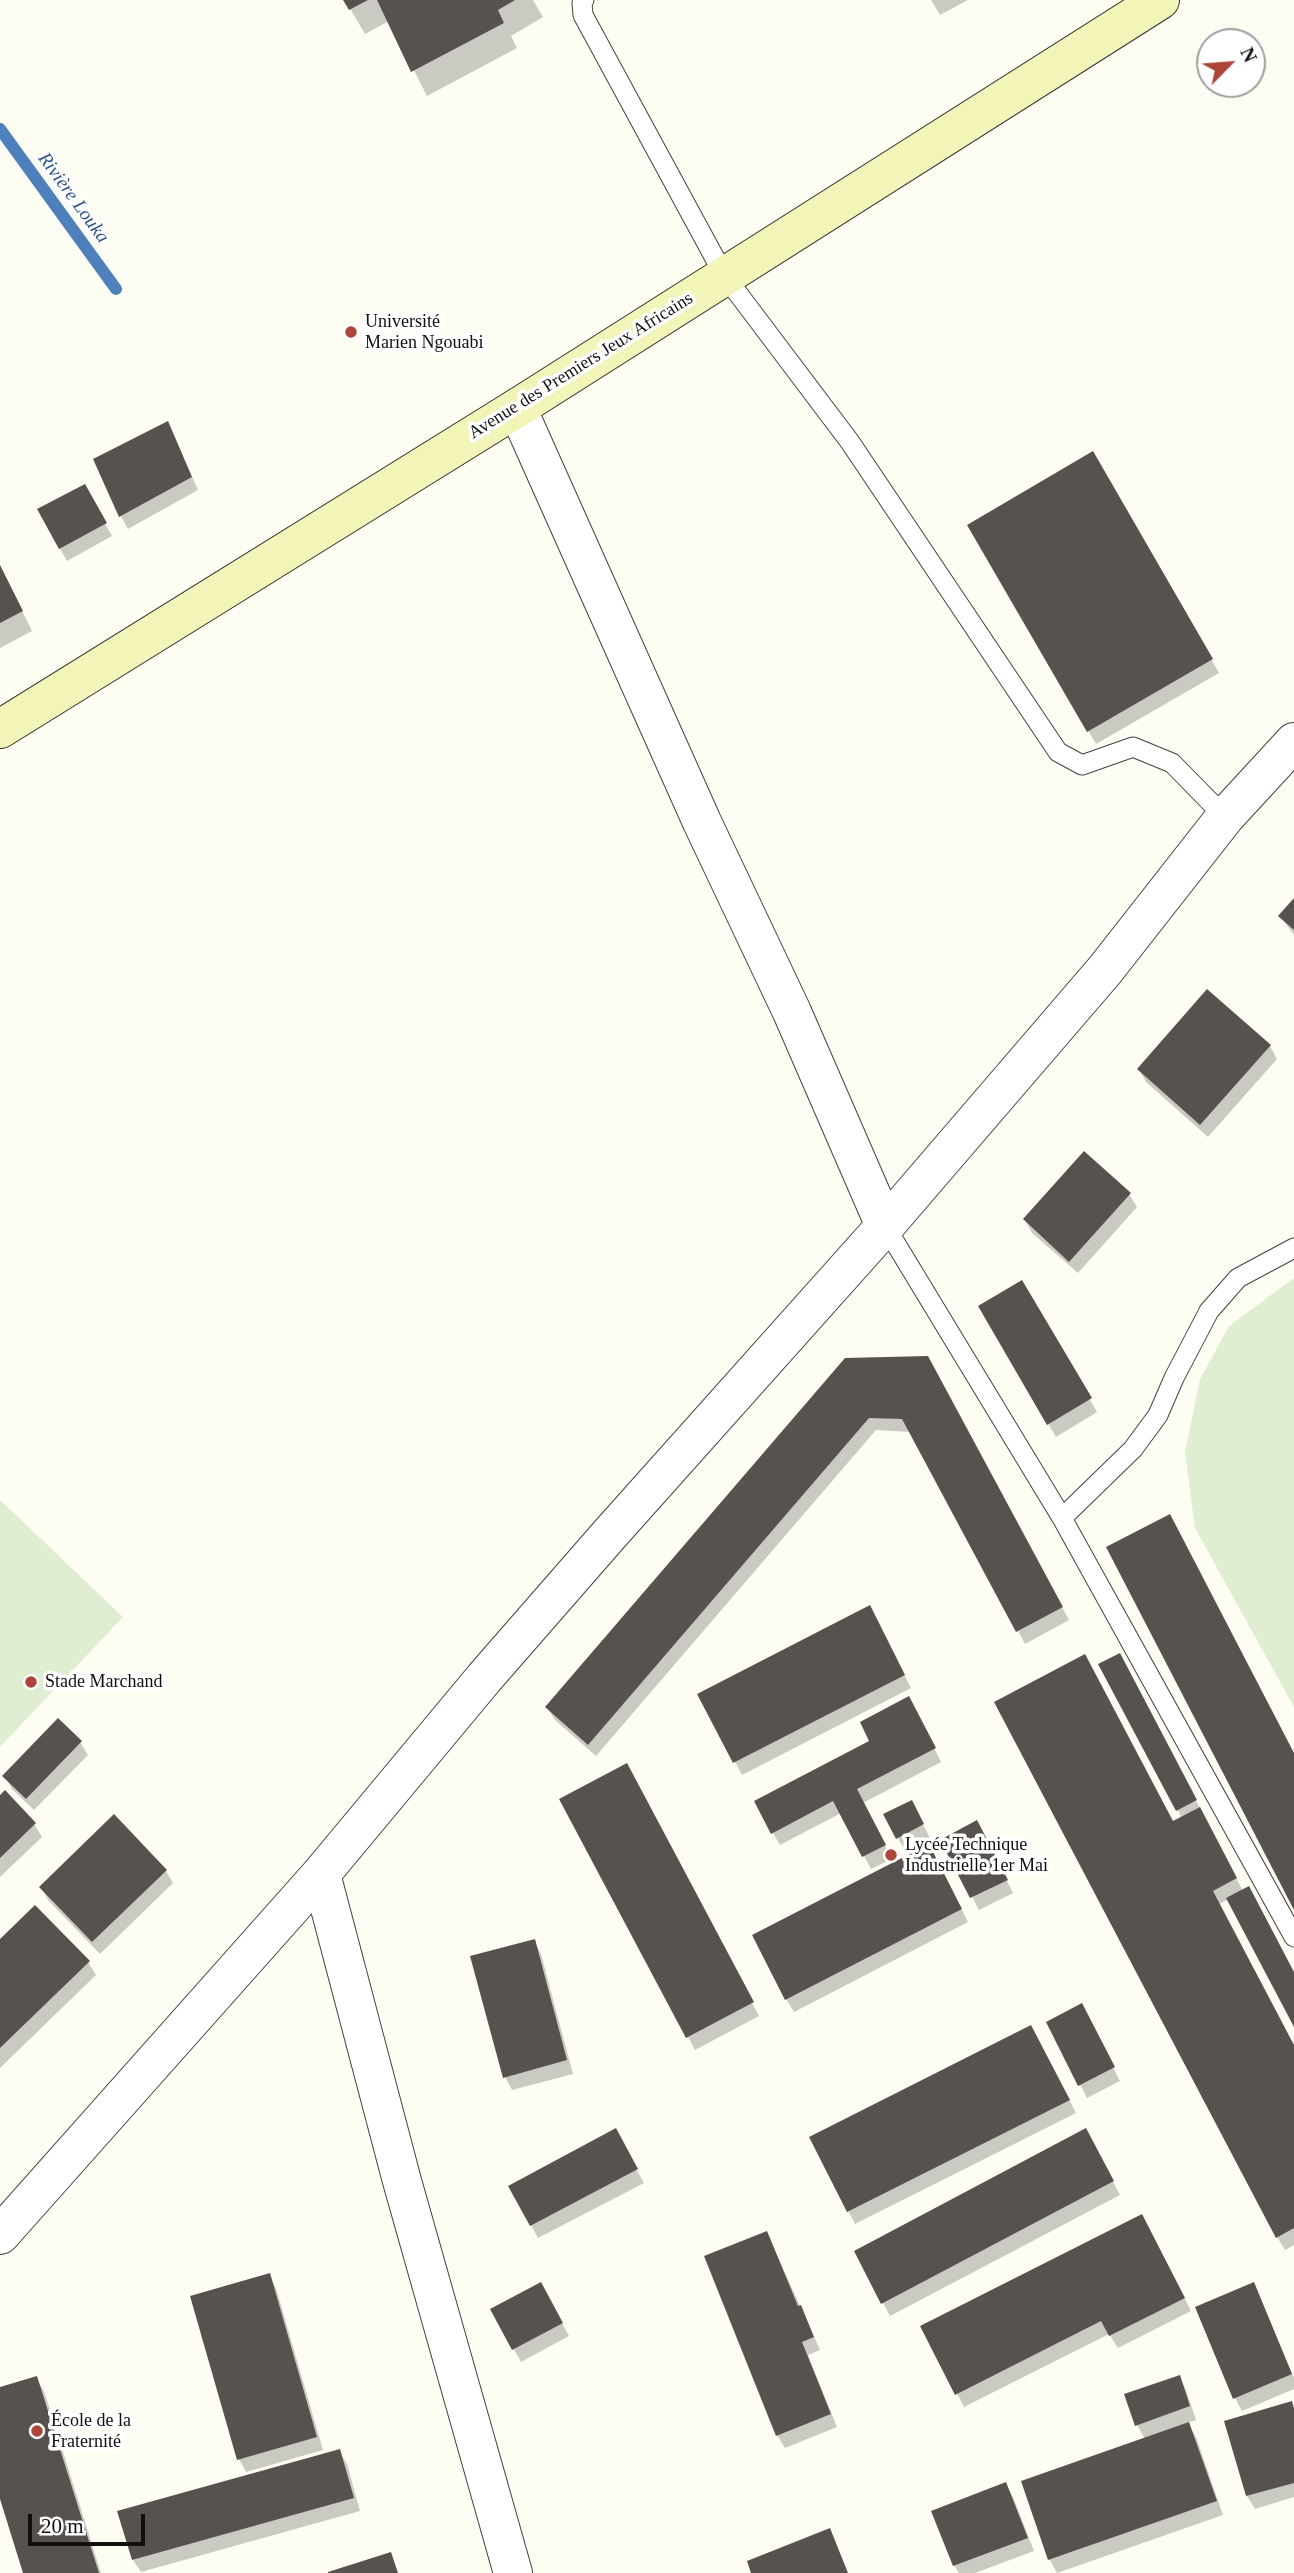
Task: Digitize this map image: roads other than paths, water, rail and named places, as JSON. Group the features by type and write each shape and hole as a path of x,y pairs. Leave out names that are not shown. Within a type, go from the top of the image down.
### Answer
{"street":[{"name":"Avenue des Premiers Jeux Africains","path":"0,729 517,408 1160,0"},
{"path":"517,408 702,822 792,1012 885,1226"},
{"path":"0,2235 321,1874 511,1647 885,1226 1105,970 1225,817 1294,742"},
{"path":"321,1874 402,2181 513,2573"}],"lane":[{"path":"584,0 583,15 724,275 850,442 1058,752 1082,765 1133,747 1172,763 1225,817"},
{"path":"885,1226 1062,1518 1294,1937"},
{"path":"1062,1518 1133,1449 1158,1415 1209,1311 1238,1278 1294,1248"}],"waterway":[{"name":"Rivière Louka","path":"0,129 116,289"}],"place":[{"name":"Université Marien Ngouabi","path":"351,332"},
{"name":"Stade Marchand","path":"31,1682"},
{"name":"Lycée Technique Industrielle 1er Mai","path":"891,1855"},
{"name":"École de la Fraternité","path":"37,2431"}]}
